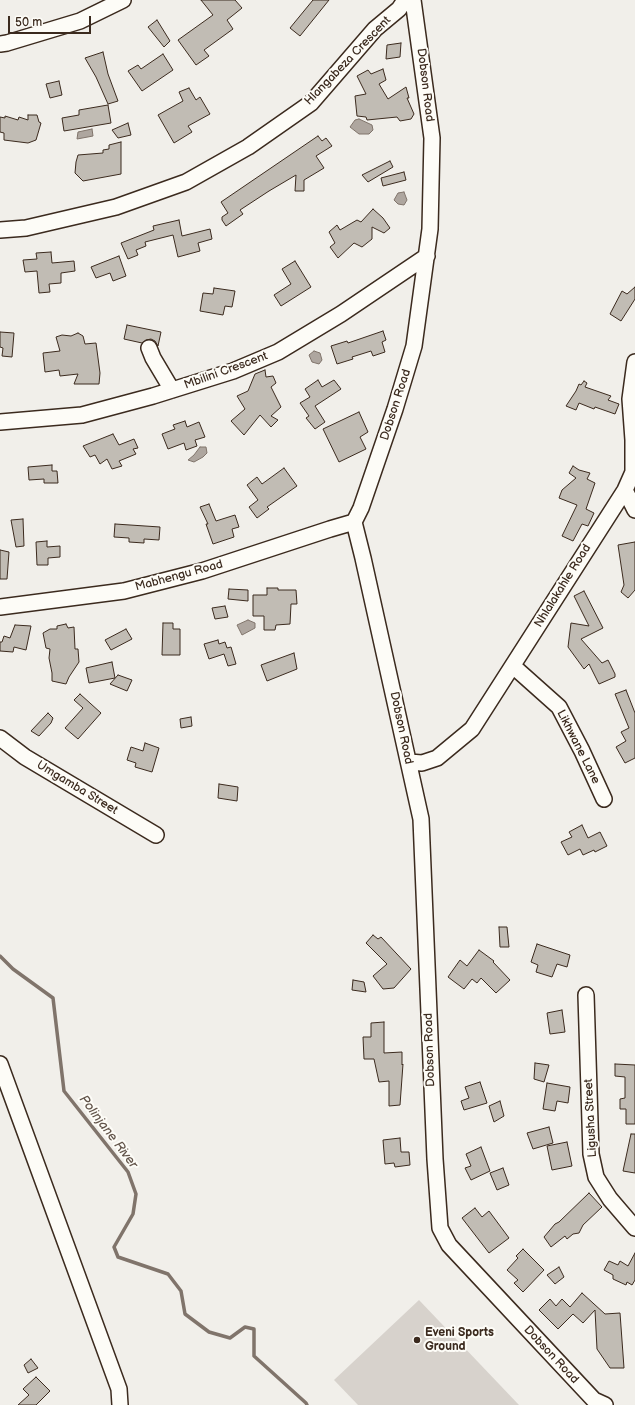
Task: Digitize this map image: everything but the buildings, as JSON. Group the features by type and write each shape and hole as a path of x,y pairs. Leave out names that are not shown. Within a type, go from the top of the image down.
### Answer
{"street":[{"path":"0,44 80,22 124,0"},
{"name":"Hlangabeza Crescent","path":"0,230 26,228 116,207 186,182 248,147 311,103 376,29 399,9 405,0"},
{"name":"Dobson Road","path":"413,0 432,138 430,229 427,256 414,346 395,409 361,508 354,522 364,558 421,819 435,1159 440,1228 449,1245 596,1403"},
{"name":"Mbilini Crescent","path":"0,422 82,415 233,371 278,352 341,314 427,256"},
{"path":"149,348 153,358 172,390"},
{"name":"Nhlalakahle Road","path":"409,762 422,762 437,758 472,729 625,490 633,472 633,440 630,399 635,366"},
{"path":"625,490 635,510"},
{"name":"Mabhengu Road","path":"0,607 124,591 202,571 354,522"},
{"name":"Likhwane Lane","path":"513,666 559,707 582,751 604,799"},
{"name":"Umgamba Street","path":"0,738 25,758 156,835"},
{"name":"Ligusha Street","path":"586,995 591,1154 596,1177 610,1199 635,1228"},
{"path":"0,1064 119,1389 120,1405"}],"shaded area":[{"path":"359,119 372,125 373,130 369,134 359,134 350,127 355,120"},
{"path":"92,129 93,136 77,139 78,132"},
{"path":"404,192 407,200 404,205 398,204 394,200 398,193"},
{"path":"314,351 320,353 322,360 319,364 312,362 309,355"},
{"path":"200,447 206,447 207,453 194,462 188,460 194,455"},
{"path":"248,620 255,623 255,628 242,635 237,625"},
{"name":"Eveni Sports Ground","path":"419,1300 519,1405 358,1405 334,1380"}],"waterway":[{"name":"Polinjane River","path":"0,956 13,969 53,998 64,1091 128,1172 136,1194 133,1214 114,1247 118,1257 168,1274 181,1291 185,1314 209,1332 230,1338 245,1327 254,1329 254,1356 307,1405"}],"place":[{"name":"Eveni Sports Ground","path":"417,1340"}]}
